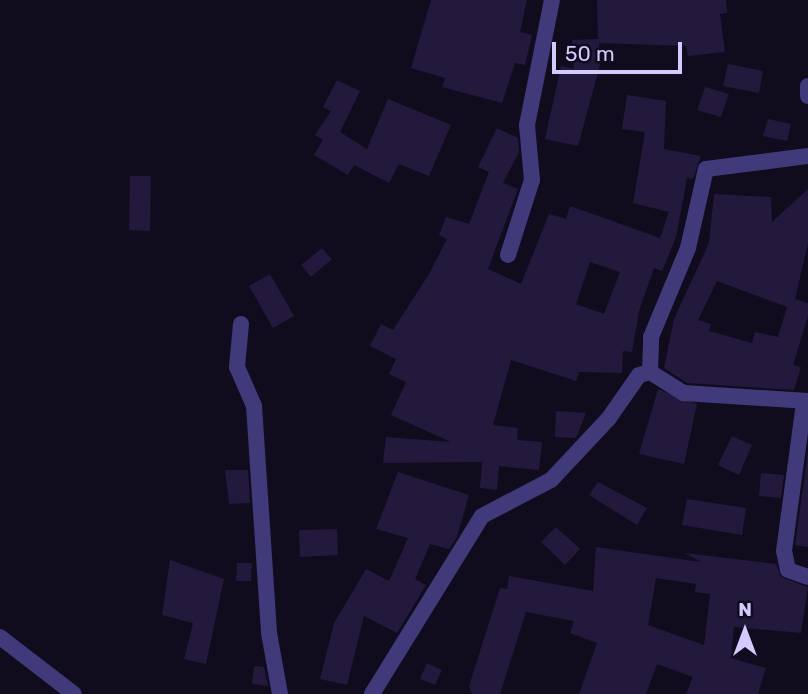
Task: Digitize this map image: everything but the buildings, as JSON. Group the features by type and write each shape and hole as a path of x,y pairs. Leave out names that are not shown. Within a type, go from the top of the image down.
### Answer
{"street":[{"path":"508,256 532,180 527,125 552,0"},
{"path":"808,86 808,96"},
{"path":"650,372 651,337 688,248 706,169 808,156"},
{"path":"241,324 237,367 254,405 268,633 280,694"},
{"path":"372,694 482,516 551,480 609,418 639,375 650,372 684,393 806,402 784,551 788,570 808,577"},
{"path":"0,638 74,694"}]}
